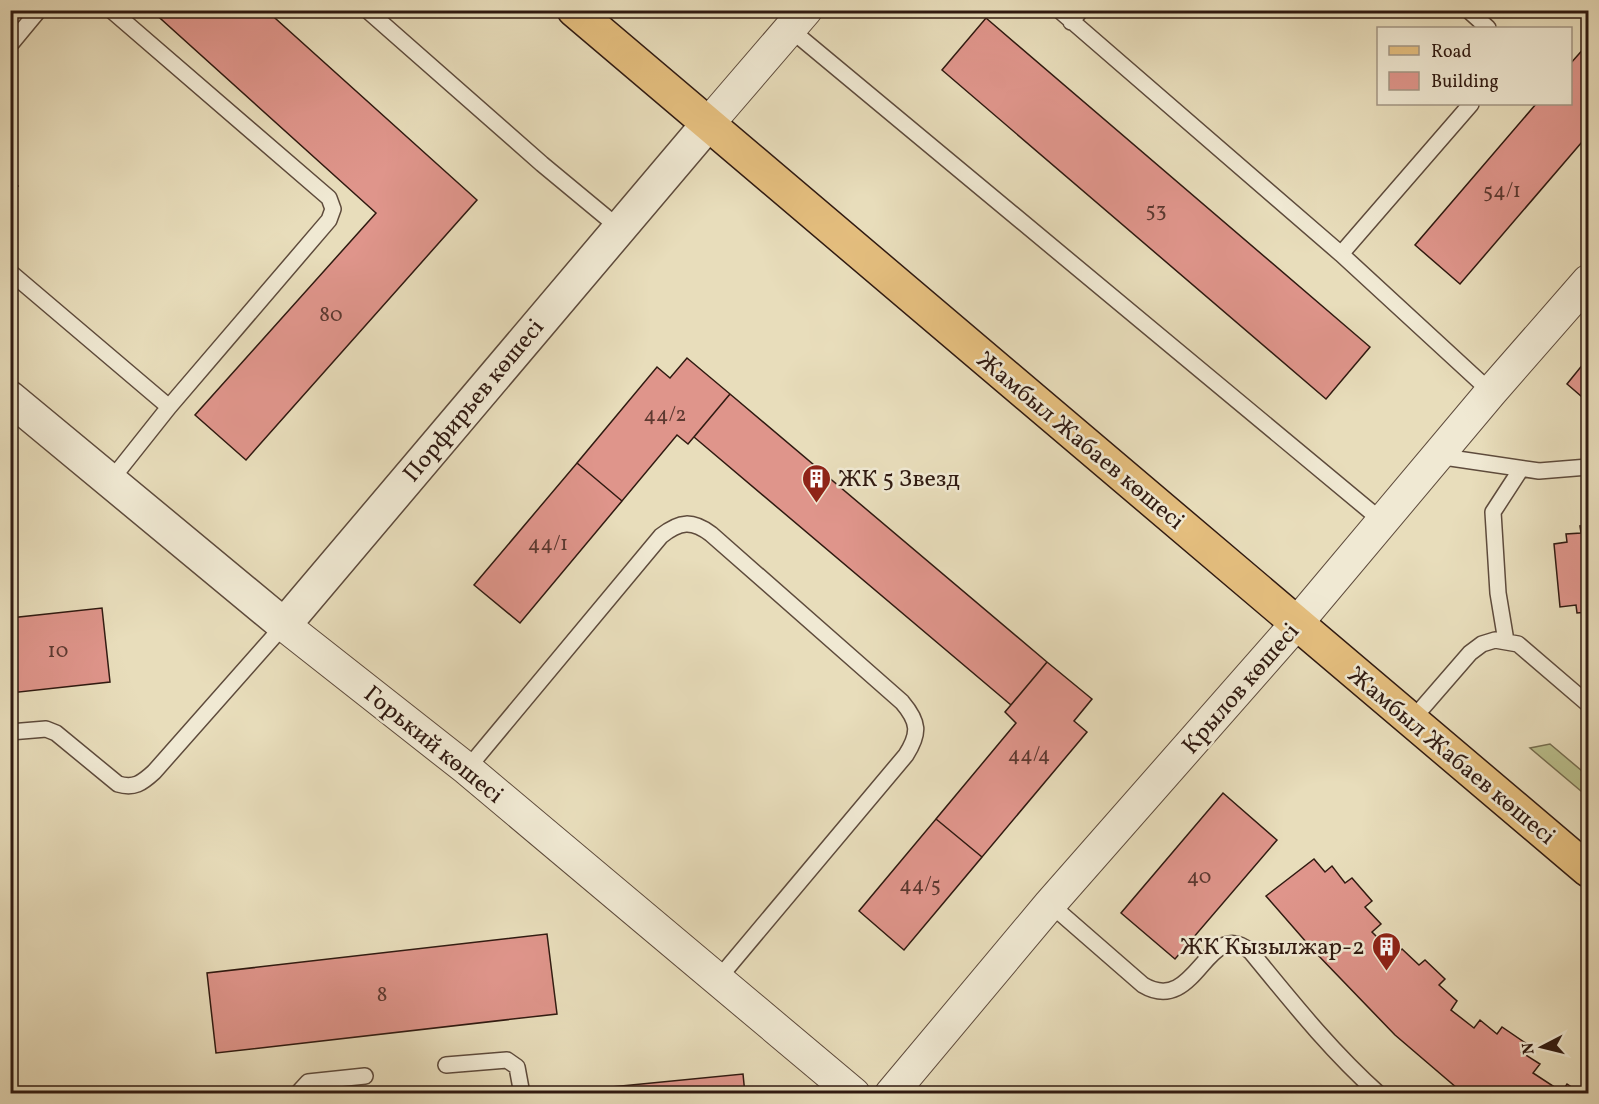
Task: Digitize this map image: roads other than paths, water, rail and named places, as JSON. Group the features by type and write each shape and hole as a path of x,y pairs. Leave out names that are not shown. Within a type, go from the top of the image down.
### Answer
{"main road":[{"name":"Жамбыл Жабаев көшесі","path":"574,10 597,21 708,124 1588,870"}],"street":[{"name":"Порфирьев көшесі","path":"284,625 618,227 798,20"},
{"name":"Крылов көшесі","path":"891,1094 1050,904 1297,623 1491,392 1588,281"},
{"name":"Горький көшесі","path":"10,398 284,625 467,769 854,1094"}],"lane":[{"path":"10,45 39,10"},
{"path":"111,10 329,198 333,209 329,220 168,407 111,480"},
{"path":"367,10 542,164 618,227"},
{"path":"1059,10 1076,16 1491,392"},
{"path":"1468,10 1487,27"},
{"path":"798,20 1383,521"},
{"path":"1341,254 1470,105"},
{"path":"10,272 168,407"},
{"path":"1437,456 1539,471 1588,467"},
{"path":"1506,641 1498,593 1493,512 1521,469"},
{"path":"467,769 661,536 672,527 688,524 700,526 711,534 902,702 913,714 916,728 914,742 906,755 718,979"},
{"name":"Порфирьев көшесі","path":"10,732 46,729 56,733 118,784 127,787 136,786 154,772 284,625"},
{"path":"1411,721 1470,653 1482,644 1495,640 1518,644 1585,696"},
{"path":"1050,904 1154,992 1165,993 1181,986 1215,951 1224,945 1234,943 1243,945 1320,1036 1379,1094"},
{"path":"446,1065 507,1060 517,1067 522,1094"},
{"path":"297,1094 308,1083 365,1076"}],"place":[{"name":"ЖК 5 Звезд","path":"817,504"},
{"name":"ЖК Кызылжар-2","path":"1386,972"}]}
